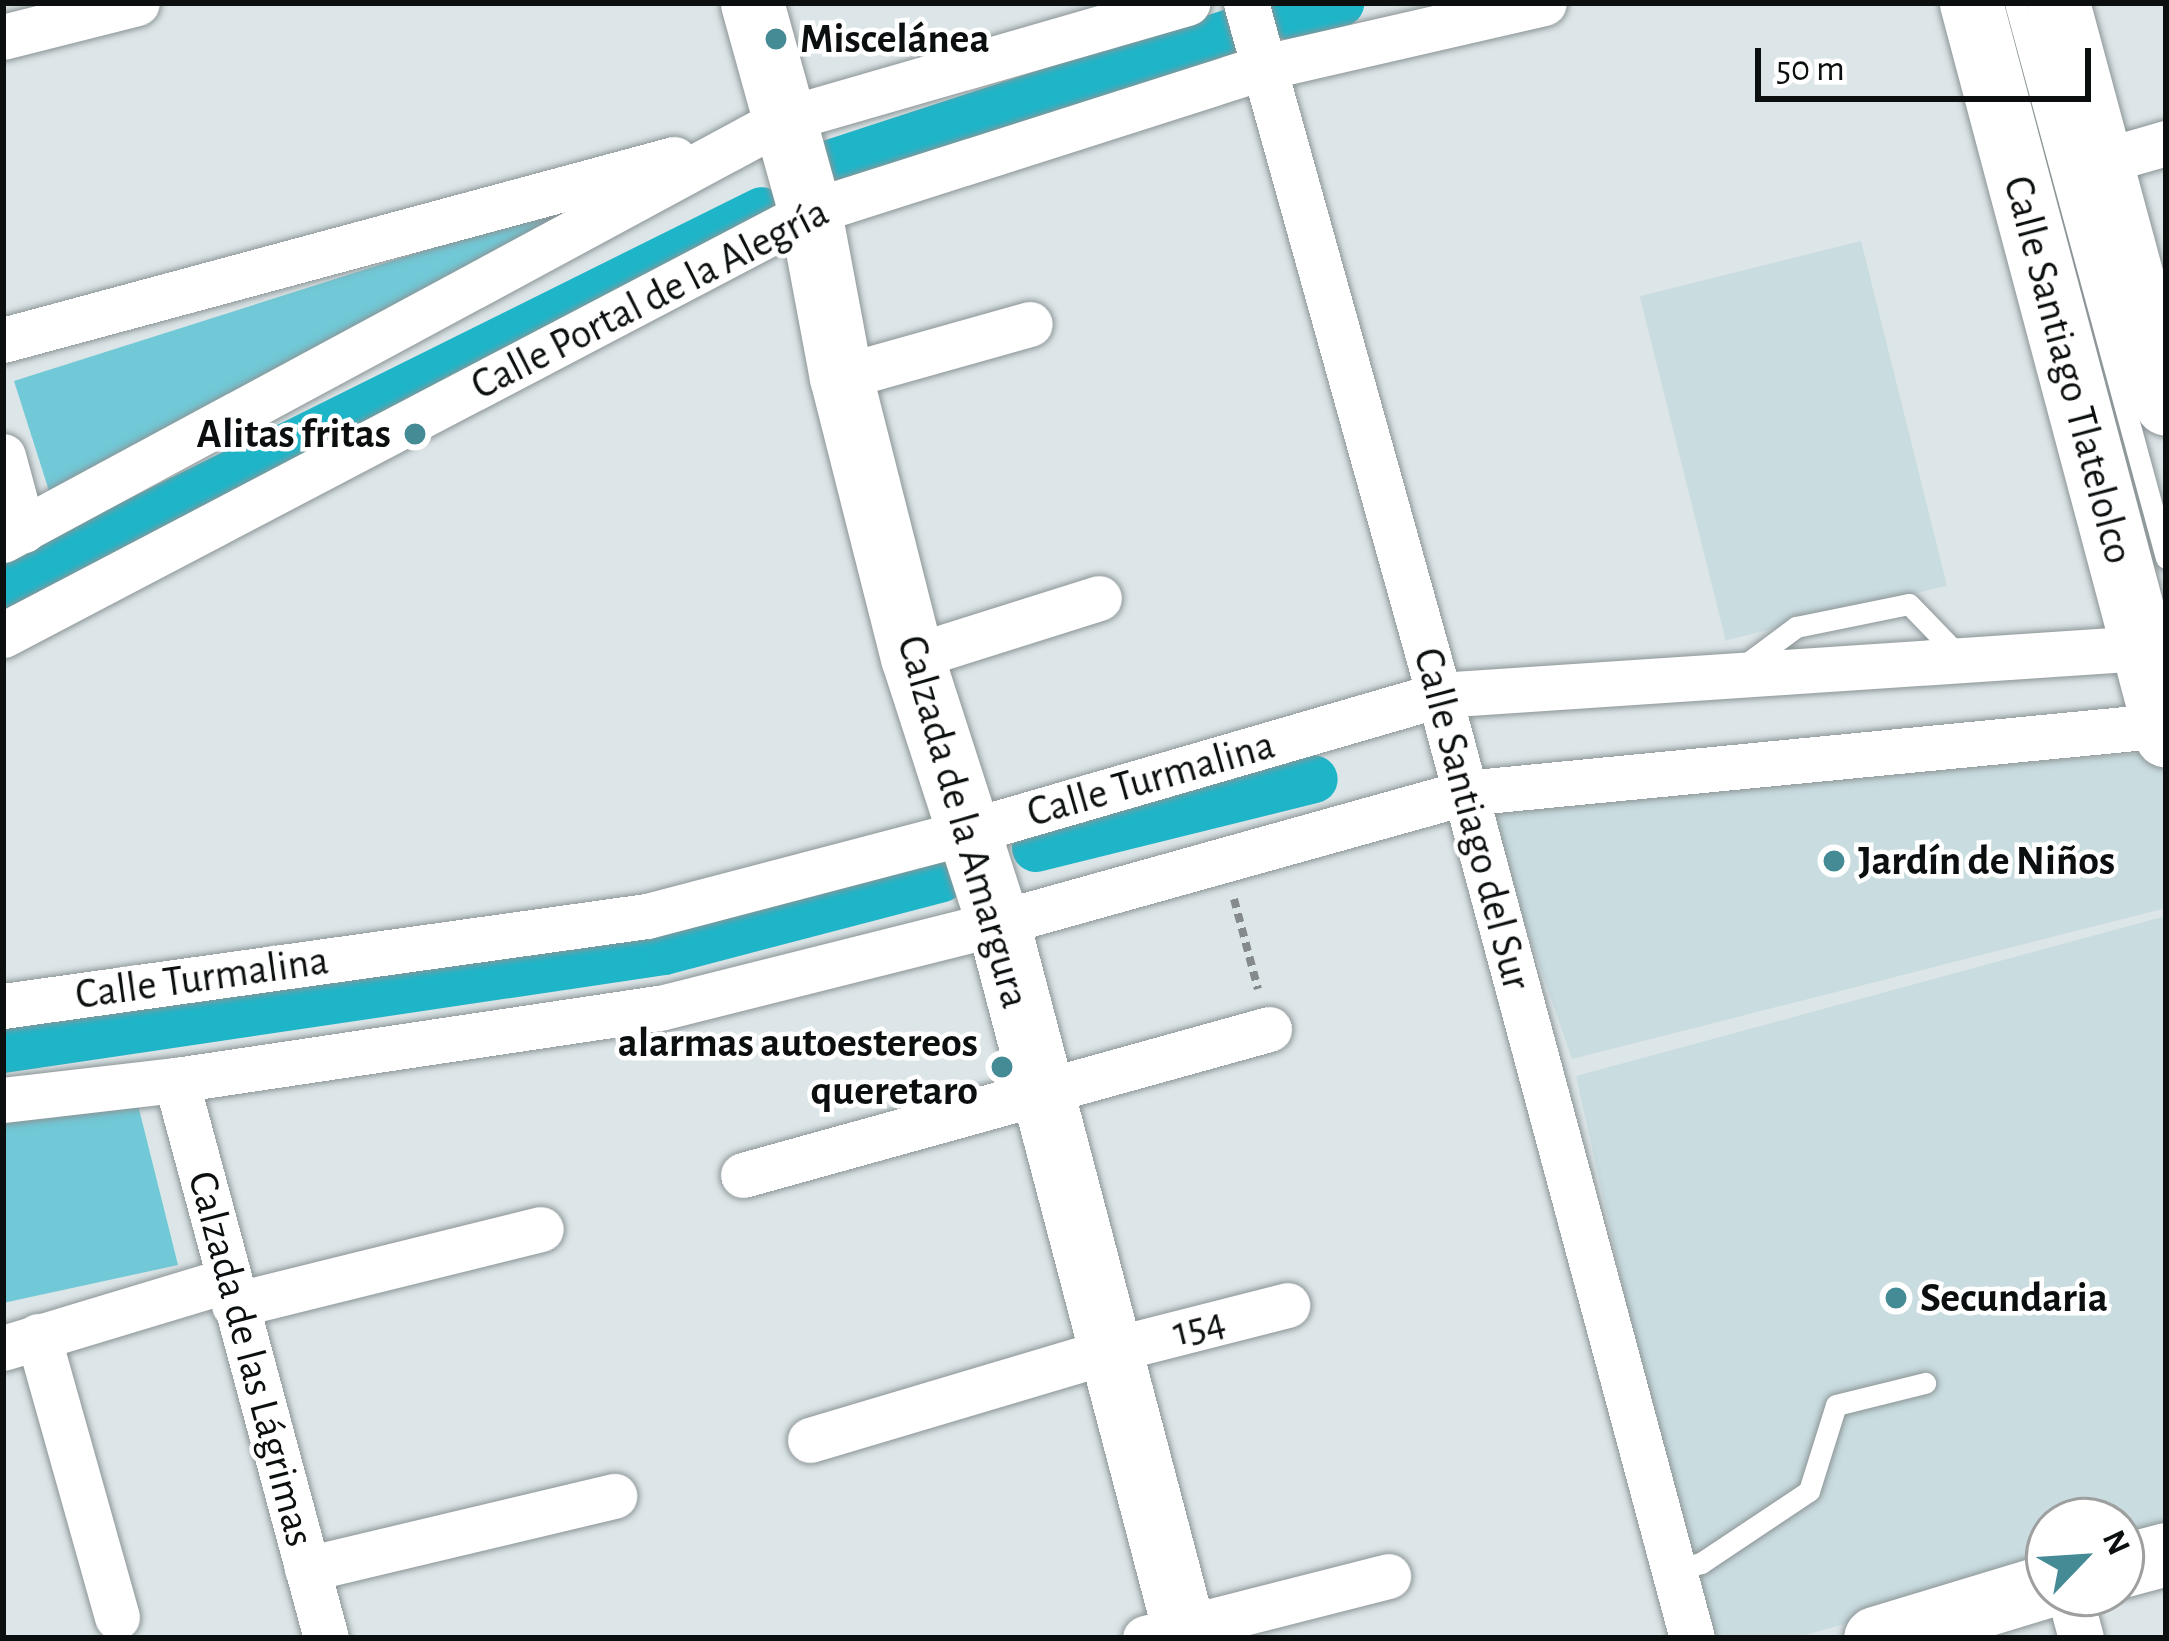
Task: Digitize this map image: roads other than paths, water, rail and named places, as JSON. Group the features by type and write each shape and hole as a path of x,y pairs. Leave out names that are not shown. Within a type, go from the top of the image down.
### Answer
{"street":[{"path":"3,37 137,3"},
{"name":"Calzada de la Amargura","path":"752,3 764,130 810,212 841,377 912,657 998,923 1040,1096 1111,1350 1171,1634"},
{"path":"3,340 764,130 1186,3"},
{"name":"Calle Santiago del Sur","path":"1246,3 1439,695 1692,1638"},
{"name":"Calle Portal de la Alegría","path":"3,635 810,212 1265,67 1544,3"},
{"name":"Calle Santiago Tlatelolco","path":"1971,3 2158,651 2165,729"},
{"name":"Calle Santiago Tlatelolco","path":"2058,3 2166,404"},
{"path":"3,456 13,535 764,130"},
{"path":"2100,162 2166,143"},
{"path":"841,377 1030,324"},
{"path":"912,657 1099,598"},
{"name":"Calle Turmalina","path":"3,1006 647,916 967,832 1439,695 2158,651"},
{"path":"3,1100 176,1080 660,1008 998,923 1465,793 2165,729"},
{"path":"742,1175 1270,1029"},
{"name":"Calzada de las Lágrimas","path":"176,1080 326,1638"},
{"path":"117,1617 21,1342 541,1229"},
{"name":"154","path":"810,1440 1111,1350 1287,1305"},
{"path":"308,1570 614,1496"},
{"path":"1171,1634 1388,1576"},
{"path":"1875,1638 2025,1592"}],"lane":[{"path":"1992,3 2158,651"},
{"path":"2015,3 2166,558"},
{"path":"1673,1570 1701,1563 1809,1491 1836,1405 1925,1383"}],"waterway":[{"path":"1290,16 1340,3"},
{"path":"811,170 1239,30"},
{"path":"3,588 762,211"},
{"path":"1036,848 1314,779"},
{"path":"3,1049 664,951 942,878"}],"place":[{"name":"Miscelánea","path":"776,39"},
{"name":"Alitas fritas","path":"415,434"},
{"name":"Jardín de Niños","path":"1834,861"},
{"name":"alarmas autoestereos queretaro","path":"1002,1067"},
{"name":"Secundaria","path":"1896,1298"}]}
